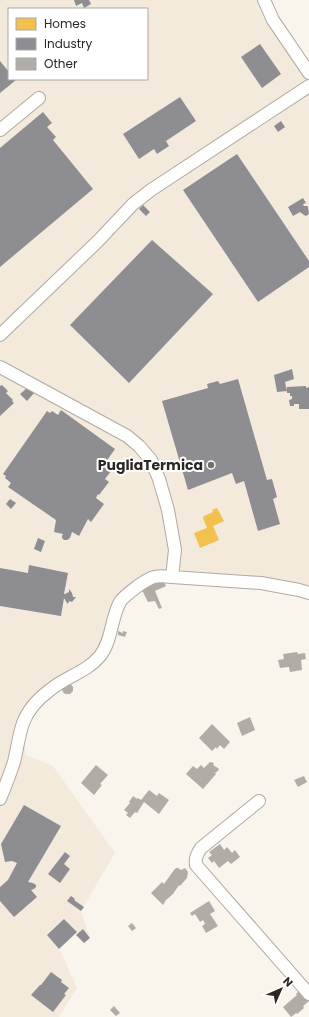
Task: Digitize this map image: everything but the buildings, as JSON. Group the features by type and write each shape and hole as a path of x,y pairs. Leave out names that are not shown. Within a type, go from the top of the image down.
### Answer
{"street":[{"path":"264,0 273,20 309,73"},
{"path":"0,335 133,204 151,190 309,86"},
{"path":"0,130 40,98"},
{"path":"0,366 127,436 139,446 150,460 159,479 168,510 175,550 172,577"},
{"path":"0,799 13,763 23,723 33,707 50,690 66,678 86,669 100,656 108,640 121,601 149,578 159,575 261,582 309,593"},
{"path":"259,801 201,848 196,856 196,865 309,994"}],"shaded area":[{"path":"0,0 264,0 309,73 309,593 159,575 121,601 100,656 66,678 23,723 26,755 53,766 115,853 81,911 90,938 84,943 77,932 59,948 77,988 59,1017 0,1017"}],"place":[{"name":"PugliaTermica","path":"211,465"}]}
